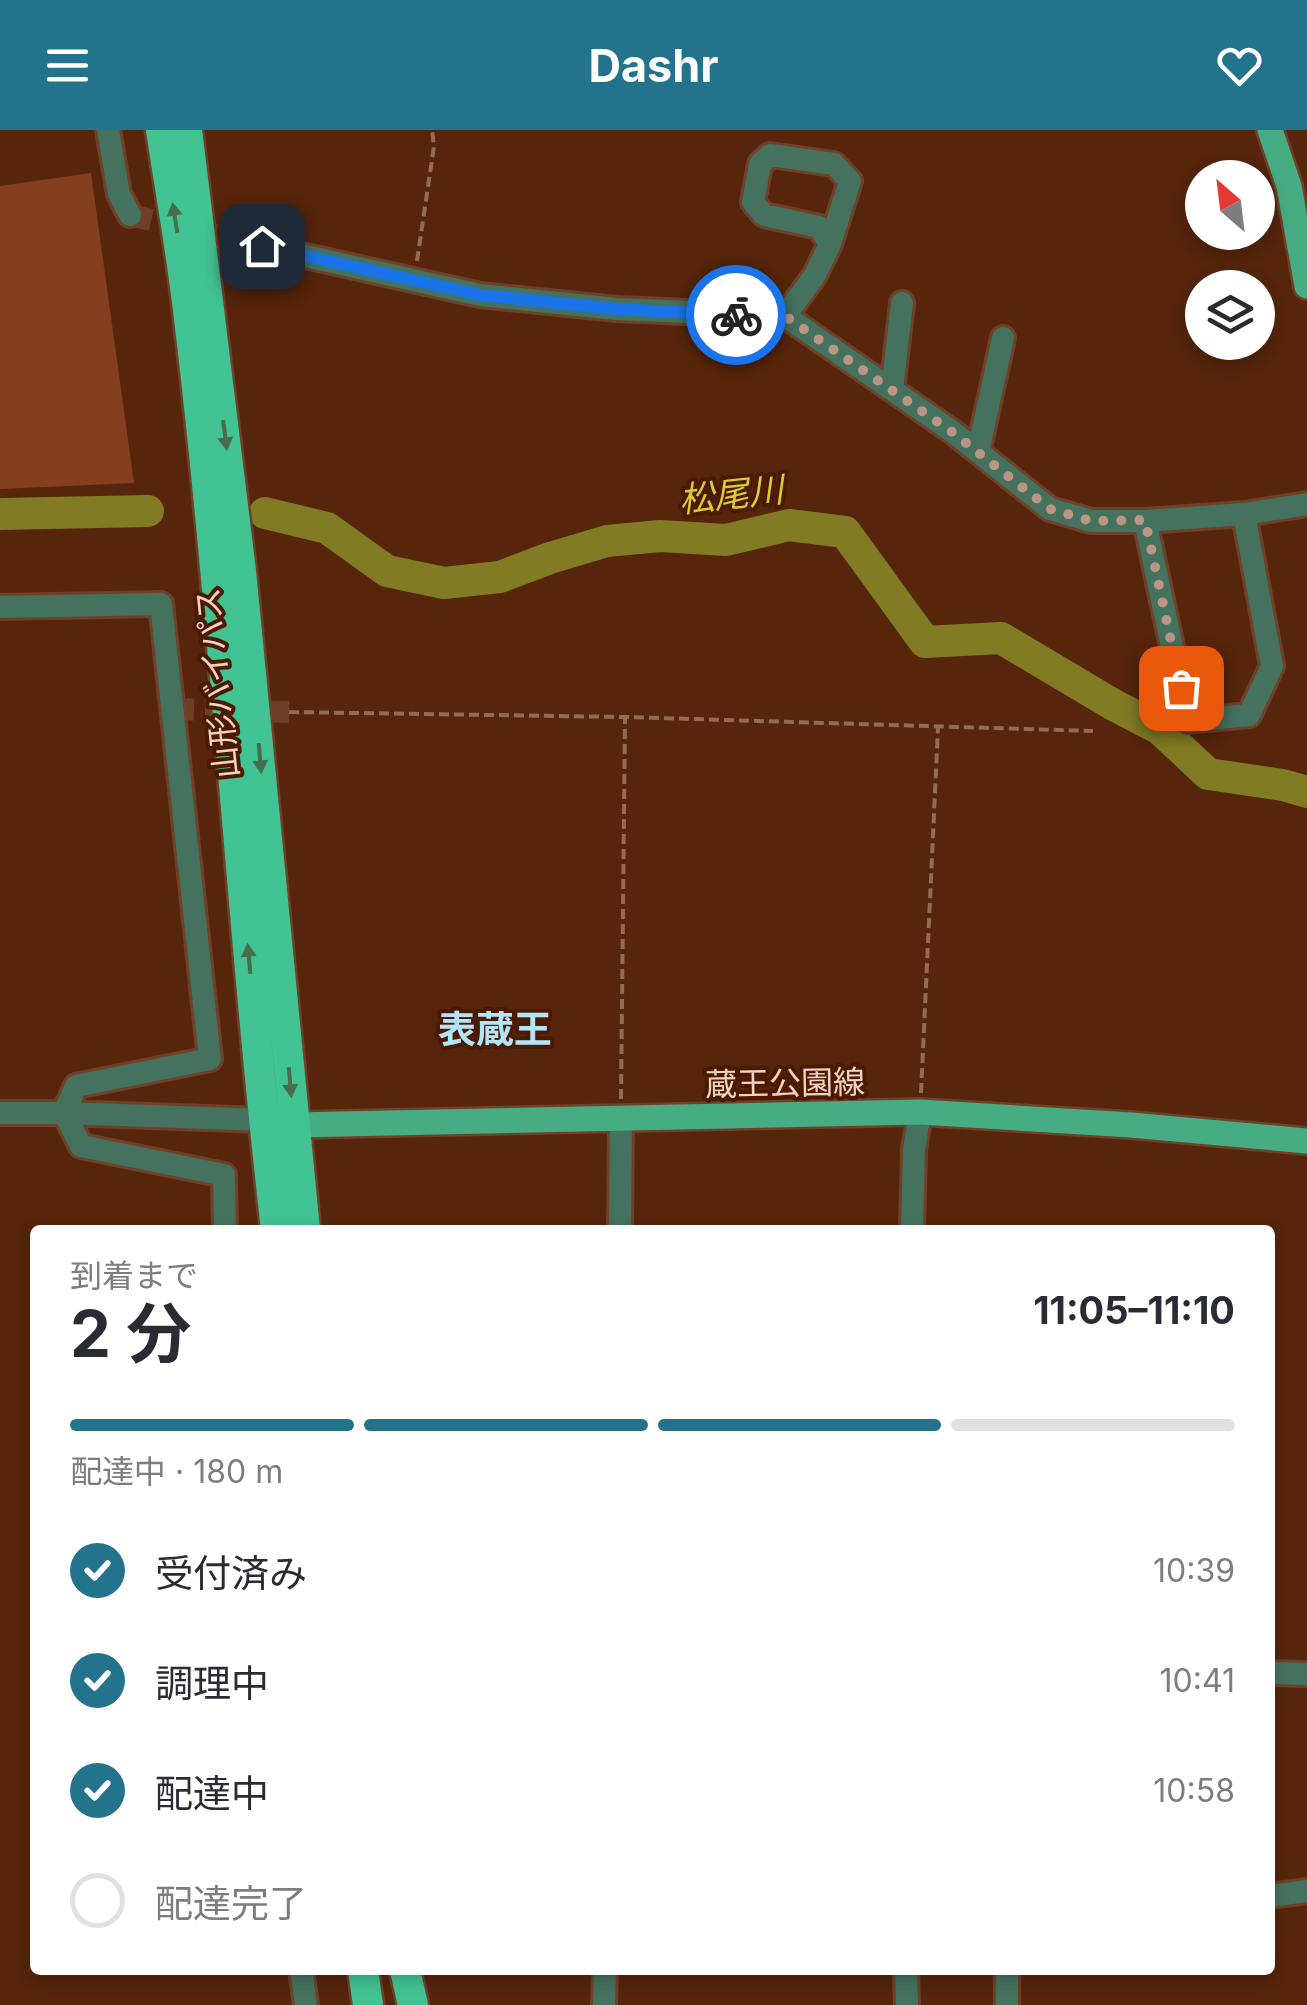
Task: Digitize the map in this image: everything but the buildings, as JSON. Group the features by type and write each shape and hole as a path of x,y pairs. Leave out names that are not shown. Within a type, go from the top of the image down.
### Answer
{"highway":[{"name":"山形バイパス","path":"162,130 188,308 279,1122 304,1225"},
{"name":"山形バイパス","path":"187,130 241,570 279,1122 276,1225"},
{"path":"355,2005 359,1975"},
{"path":"361,1975 368,2005"},
{"path":"391,1975 395,2005"},
{"path":"405,1975 413,2005"}],"main road":[{"path":"1270,130 1298,189 1307,286"},
{"name":"蔵王公園線","path":"279,1122 920,1112 1307,1141"}],"street":[{"path":"108,130 118,194 130,215"},
{"path":"785,316 815,275 830,244 850,181 834,164 770,155 760,164 753,202 764,215 818,227 830,244"},
{"path":"262,246 480,295 616,309 785,316 978,452 1050,509 1091,521 1244,514 1307,504"},
{"path":"892,390 902,303"},
{"path":"978,452 1003,338"},
{"path":"1145,520 1188,722 1249,715 1272,666 1244,514"},
{"path":"0,607 162,604 210,1060 76,1086 64,1112"},
{"path":"64,1112 81,1146 224,1175 225,1225"},
{"path":"0,1114 64,1112 279,1122"},
{"path":"912,1225 914,1150 920,1112"},
{"path":"620,1225 621,1119"},
{"path":"1275,1673 1307,1674"},
{"path":"1275,1895 1307,1891"},
{"path":"302,1975 306,2005"},
{"path":"604,2005 605,1975"},
{"path":"906,1975 908,2005"},
{"path":"1006,2005 1007,1975"}],"path":[{"path":"414,280 434,146 432,130"},
{"path":"290,712 1093,731"},
{"path":"621,1119 625,718"},
{"path":"920,1112 938,726"}],"shaded area":[{"path":"91,173 134,483 0,489 0,186"}],"waterway":[{"name":"松尾川","path":"0,514 148,511"},
{"name":"松尾川","path":"265,513 327,528 387,571 444,583 500,577 607,541 660,536 726,540 789,525 845,532 925,642 1001,638 1160,729 1208,774 1307,792"}],"tunnel":[{"path":"130,215 261,246"},
{"path":"172,709 289,712"}],"way so far":[{"path":"736,315 785,316 952,432 1050,509 1091,521 1145,520 1181,688"}],"district":[{"name":"表蔵王","path":"495,1029"}],"route":[{"path":"262,246 480,295 616,309 736,315"}]}
